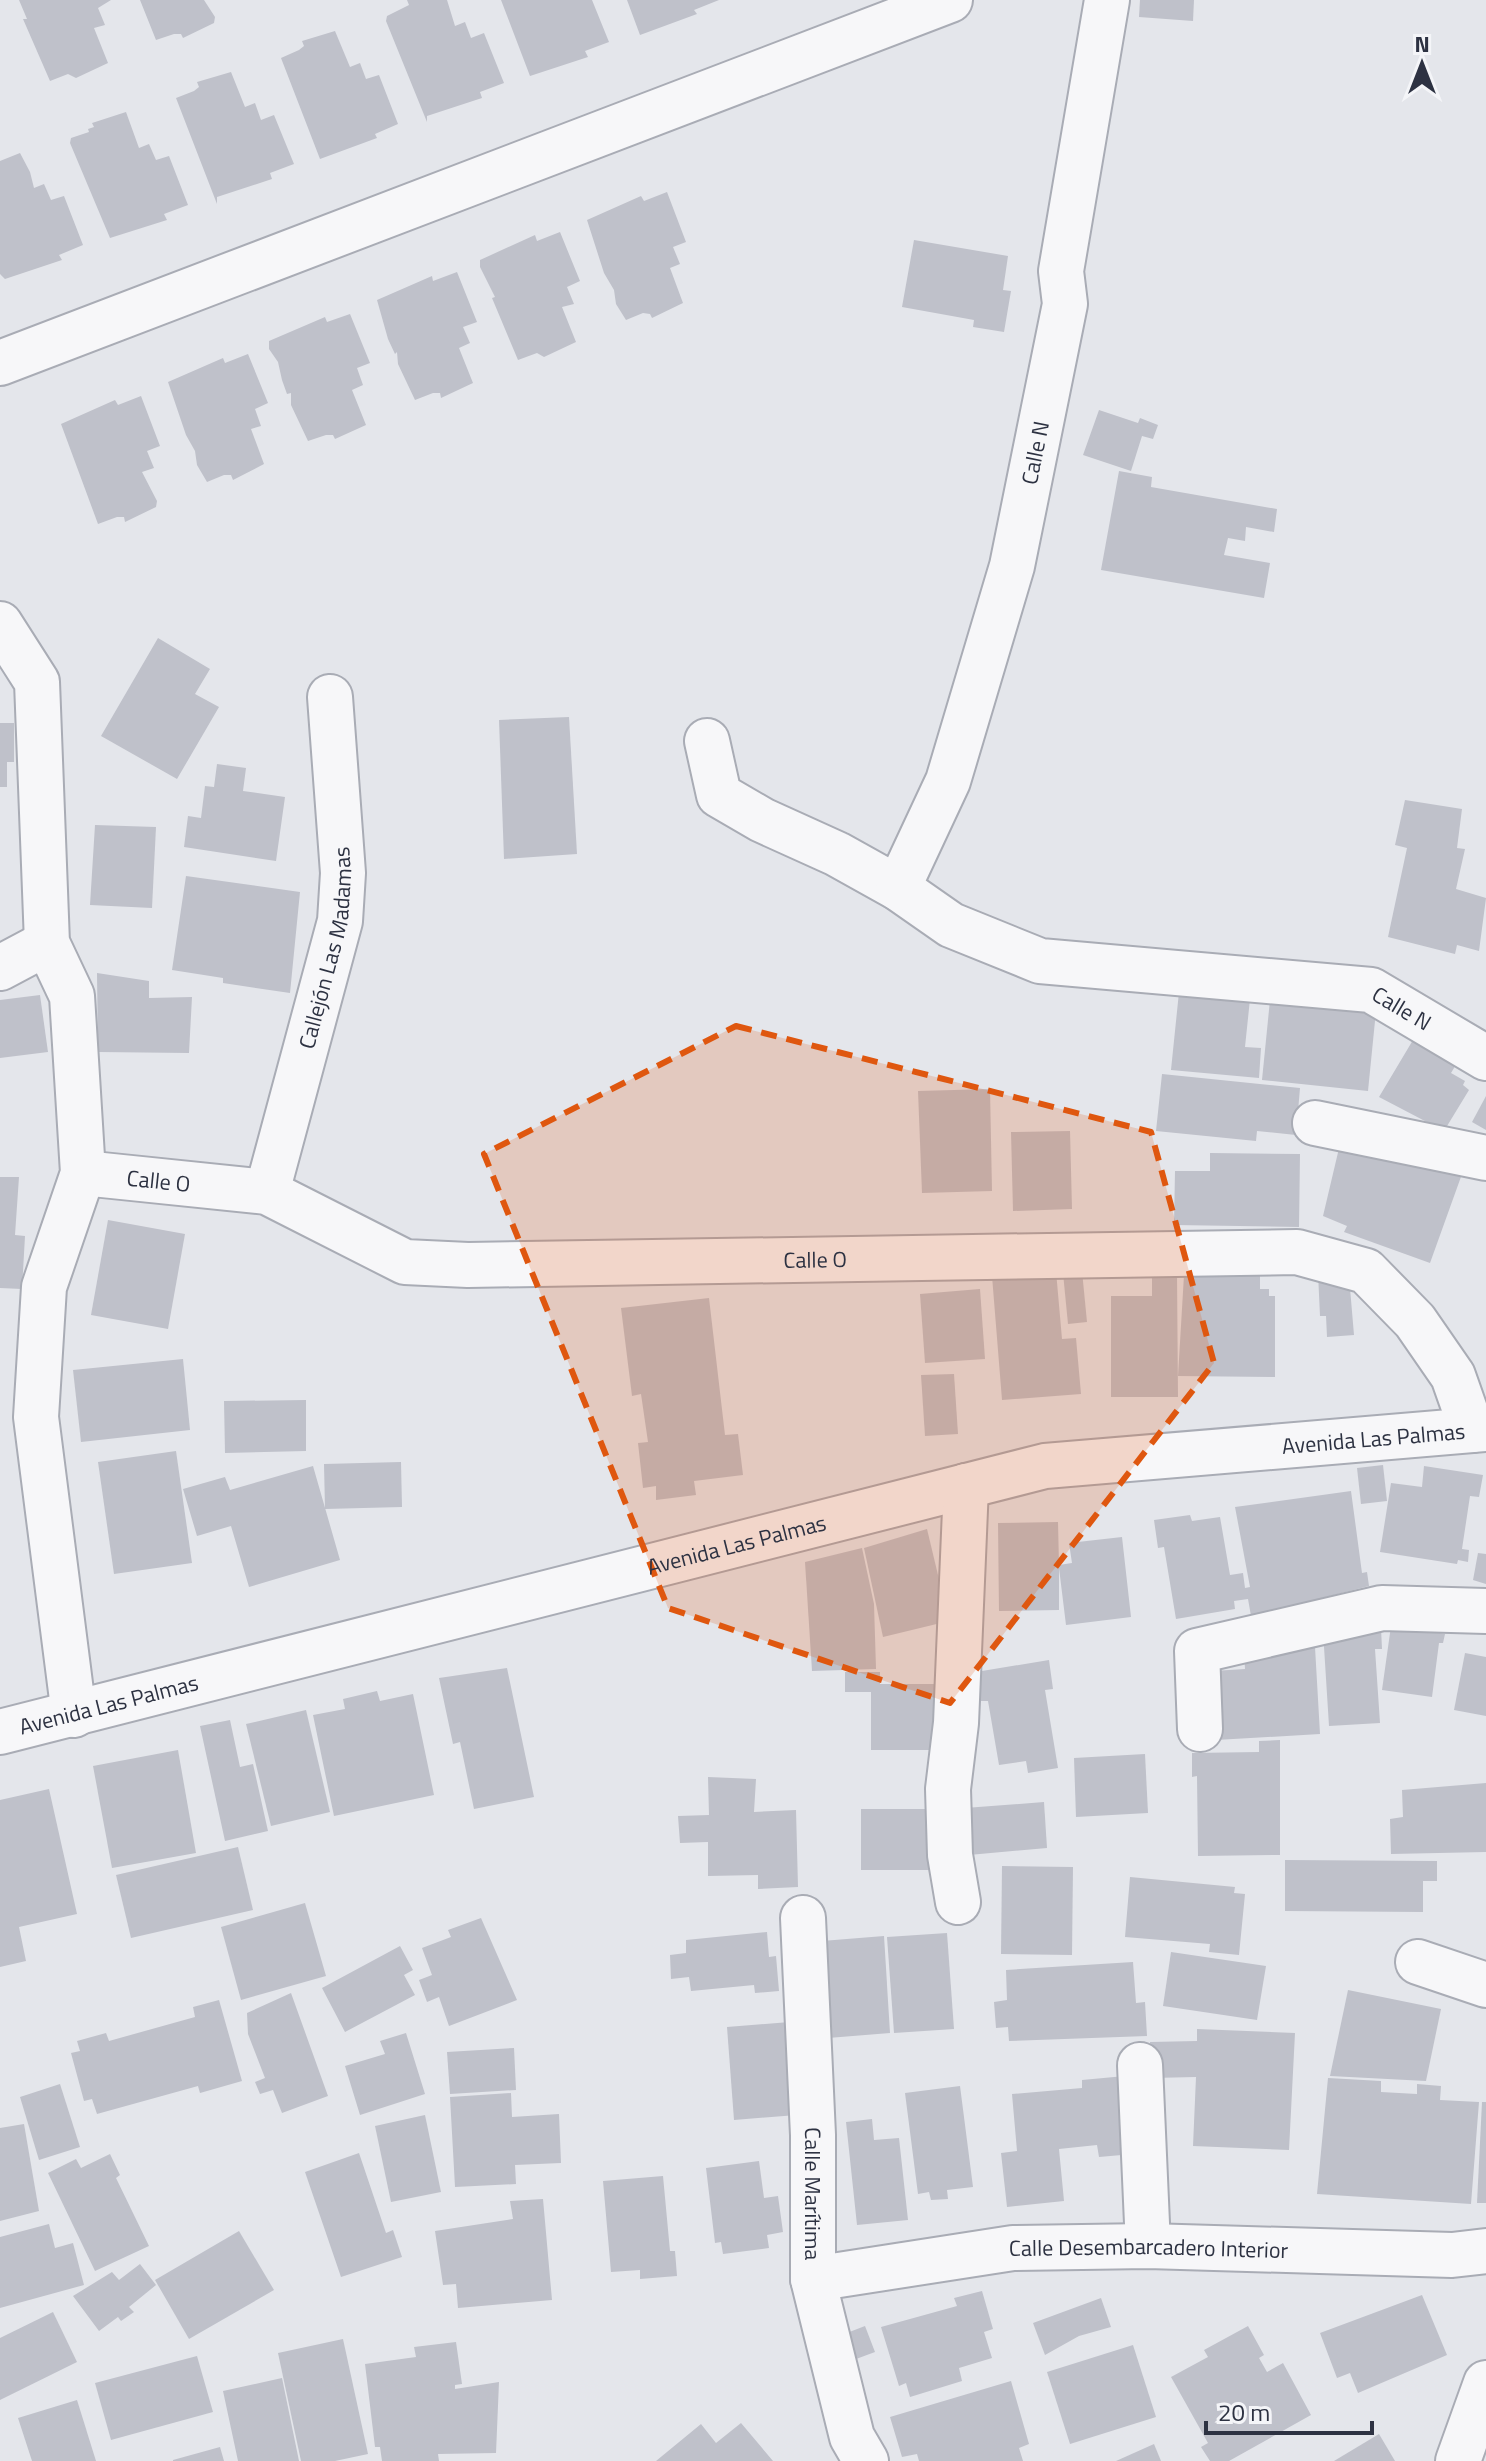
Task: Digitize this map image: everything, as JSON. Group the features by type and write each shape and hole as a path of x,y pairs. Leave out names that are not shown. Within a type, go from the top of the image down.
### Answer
{"street":[{"path":"0,363 950,0"},
{"name":"Calle N","path":"898,888 948,781 1012,566 1065,304 1061,271 1107,0"},
{"path":"0,624 37,682 47,943 72,996 83,1173 44,1287 36,1417 74,1715"},
{"name":"Callejón Las Madamas","path":"267,1192 340,921 343,873 330,697"},
{"name":"Calle N","path":"707,741 719,795 898,888 951,925 1040,961 1371,990 1486,1058"},
{"path":"0,968 47,943"},
{"path":"1315,1123 1486,1158"},
{"name":"Calle O","path":"83,1173 267,1192 405,1262 1297,1252 1366,1271 1415,1321 1453,1376 1479,1429"},
{"name":"Avenida Las Palmas","path":"0,1732 1045,1466 1479,1429"},
{"path":"958,1902 950,1855 948,1789 956,1723 966,1486"},
{"path":"1200,1729 1197,1651 1382,1608 1486,1611"},
{"name":"Calle Marítima","path":"803,1918 813,2135 813,2279 852,2437 866,2461"},
{"path":"1418,1962 1486,1985"},
{"path":"1140,2065 1148,2246"},
{"name":"Calle Desembarcadero Interior","path":"813,2279 1013,2248 1148,2246 1452,2255 1486,2251"},
{"path":"1458,2461 1486,2383"}],"highlighted area":[{"path":"736,1026 1151,1132 1214,1363 950,1703 668,1608 484,1154"}],"building":[{"path":"19,0 111,0 98,8 105,25 94,28 108,63 76,78 68,74 50,81 23,19 27,19"},
{"path":"140,0 204,0 215,17 214,23 183,38 181,34 174,34 156,40"},
{"path":"407,0 447,0 455,26 465,22 471,38 484,33 504,83 480,92 482,98 427,116 427,122 386,21 387,16 409,5"},
{"path":"501,0 592,0 609,42 585,51 588,57 530,76"},
{"path":"627,0 719,0 694,10 697,14 640,35"},
{"path":"1140,0 1194,0 1193,21 1139,17"},
{"path":"335,31 350,67 360,63 366,79 379,75 398,124 375,134 377,138 320,159 281,58 304,46 302,41"},
{"path":"231,72 245,107 255,103 261,120 274,115 294,164 270,173 272,179 217,197 217,204 176,98 194,91 199,87 197,82"},
{"path":"126,112 139,148 149,144 156,160 169,156 188,205 164,214 167,220 110,238 70,143 71,138 89,132 88,129 94,127 92,123"},
{"path":"20,153 34,188 44,184 51,200 64,196 83,245 59,255 62,260 5,279 0,274 0,161"},
{"path":"667,192 686,242 673,247 680,264 670,268 683,303 652,318 650,314 643,313 626,320 616,304 614,290 604,273 587,220 641,196 644,201"},
{"path":"560,232 580,281 567,287 574,304 562,307 576,342 544,357 537,353 518,360 492,298 495,297 480,267 480,260 535,235 537,241"},
{"path":"914,240 1008,256 1003,290 1011,291 1004,332 973,327 974,320 902,307"},
{"path":"457,272 477,322 463,327 470,343 459,348 473,383 441,398 440,393 433,393 415,400 398,364 397,352 395,354 388,339 377,300 432,276 433,281"},
{"path":"350,314 370,363 357,368 363,385 352,390 366,425 335,439 333,435 326,435 308,441 291,405 291,393 287,394 278,362 269,349 269,341 325,317 327,322"},
{"path":"248,354 268,403 255,409 261,426 251,429 264,464 233,480 231,475 224,475 207,482 197,465 195,451 186,435 168,382 223,358 225,363"},
{"path":"141,396 160,446 147,451 154,468 142,472 157,501 156,507 125,522 124,517 117,517 98,524 61,424 115,400 118,405"},
{"path":"1099,410 1138,423 1140,418 1158,425 1153,439 1142,436 1131,471 1083,455"},
{"path":"1119,471 1152,477 1151,487 1277,509 1274,532 1246,527 1245,541 1228,538 1224,555 1270,563 1264,598 1101,570"},
{"path":"158,638 210,669 195,694 219,707 177,779 101,736"},
{"path":"569,717 577,854 504,859 499,720"},
{"path":"0,723 14,723 14,762 7,762 7,787 0,787"},
{"path":"217,764 246,768 243,791 285,797 276,861 184,847 188,816 201,818 205,786 214,787"},
{"path":"1405,800 1462,809 1457,848 1465,849 1456,889 1486,898 1479,951 1457,945 1455,954 1388,937 1407,848 1395,845"},
{"path":"95,825 156,827 152,908 90,905"},
{"path":"186,876 300,892 290,993 223,983 223,978 172,970"},
{"path":"97,973 149,981 149,998 192,997 189,1053 98,1052"},
{"path":"1179,992 1250,999 1245,1047 1261,1048 1259,1078 1171,1070"},
{"path":"40,995 48,1052 0,1058 0,1000"},
{"path":"1270,1000 1376,1011 1368,1091 1262,1080"},
{"path":"1413,1040 1457,1063 1451,1073 1465,1081 1463,1085 1469,1090 1444,1131 1379,1097"},
{"path":"1162,1074 1300,1088 1296,1135 1257,1131 1256,1141 1156,1131"},
{"path":"990,1089 992,1191 922,1193 918,1091"},
{"path":"1486,1096 1486,1130 1472,1122"},
{"path":"1070,1131 1072,1209 1013,1211 1011,1132"},
{"path":"1340,1144 1462,1174 1430,1263 1344,1232 1347,1226 1323,1216"},
{"path":"1210,1153 1300,1154 1299,1227 1174,1225 1175,1171 1210,1171"},
{"path":"0,1177 19,1177 15,1235 25,1236 22,1289 0,1288"},
{"path":"108,1220 185,1234 168,1329 91,1315"},
{"path":"1056,1271 1062,1339 1076,1338 1081,1394 1002,1400 992,1276"},
{"path":"1082,1271 1087,1322 1068,1324 1063,1273"},
{"path":"1318,1273 1350,1288 1354,1335 1327,1337 1326,1316 1320,1316"},
{"path":"1177,1274 1178,1397 1111,1397 1111,1296 1152,1296 1152,1275"},
{"path":"1184,1275 1260,1276 1260,1289 1269,1289 1269,1296 1275,1296 1275,1377 1178,1376"},
{"path":"980,1289 985,1359 925,1363 920,1294"},
{"path":"709,1298 725,1435 738,1434 743,1475 694,1481 696,1495 656,1500 656,1486 643,1488 638,1443 648,1442 641,1394 632,1396 621,1308"},
{"path":"183,1359 190,1430 81,1442 73,1370"},
{"path":"954,1374 958,1434 925,1436 921,1375"},
{"path":"306,1400 306,1451 225,1453 224,1401"},
{"path":"176,1451 192,1563 114,1574 98,1462"},
{"path":"401,1462 402,1507 325,1509 324,1464"},
{"path":"1383,1465 1387,1501 1361,1504 1357,1468"},
{"path":"313,1466 340,1560 249,1587 231,1526 197,1536 183,1489 225,1477 230,1490"},
{"path":"1424,1466 1483,1475 1479,1497 1470,1496 1462,1549 1469,1550 1468,1562 1458,1560 1457,1564 1380,1552 1391,1483 1422,1487"},
{"path":"1351,1491 1362,1573 1367,1572 1369,1586 1251,1616 1248,1599 1234,1601 1235,1609 1176,1619 1164,1547 1158,1548 1154,1520 1190,1515 1192,1521 1220,1517 1230,1575 1243,1573 1245,1588 1250,1587 1235,1507"},
{"path":"1058,1522 1059,1565 1072,1563 1069,1543 1122,1537 1131,1617 1066,1625 1059,1568 1059,1610 999,1611 998,1523"},
{"path":"927,1529 949,1621 883,1637 864,1548"},
{"path":"862,1548 874,1604 876,1669 812,1671 805,1562"},
{"path":"1478,1553 1486,1554 1486,1584 1473,1580"},
{"path":"1436,1623 1434,1632 1445,1634 1443,1643 1439,1643 1432,1697 1382,1690 1391,1626"},
{"path":"1381,1628 1382,1649 1375,1649 1380,1723 1329,1726 1323,1631"},
{"path":"1315,1647 1320,1734 1216,1740 1213,1671 1245,1669 1244,1652"},
{"path":"1465,1653 1486,1657 1486,1716 1454,1710"},
{"path":"1049,1660 1053,1689 1045,1690 1058,1768 1028,1773 1026,1761 999,1765 988,1701 981,1701 976,1672"},
{"path":"507,1668 534,1797 474,1809 460,1742 453,1744 439,1678"},
{"path":"845,1672 880,1672 880,1684 940,1684 940,1750 871,1750 871,1692 845,1692"},
{"path":"377,1691 380,1701 413,1694 434,1795 334,1816 313,1715 345,1709 343,1699"},
{"path":"306,1710 330,1812 271,1826 246,1724"},
{"path":"230,1720 240,1767 253,1764 268,1831 225,1841 200,1726"},
{"path":"1280,1740 1280,1855 1198,1856 1197,1776 1192,1777 1192,1753 1259,1752 1259,1741"},
{"path":"178,1750 196,1853 112,1868 93,1766"},
{"path":"1145,1754 1148,1813 1076,1817 1074,1758"},
{"path":"708,1777 756,1779 754,1812 796,1810 798,1887 758,1889 758,1875 708,1876 708,1842 680,1843 678,1816 709,1815"},
{"path":"1486,1783 1486,1852 1391,1854 1390,1819 1403,1817 1402,1790"},
{"path":"49,1789 77,1914 19,1927 26,1961 0,1967 0,1800"},
{"path":"1044,1802 1047,1848 969,1855 965,1808"},
{"path":"861,1809 932,1809 932,1870 861,1870"},
{"path":"238,1847 253,1910 131,1938 116,1875"},
{"path":"1285,1860 1437,1861 1437,1881 1423,1881 1423,1912 1285,1911"},
{"path":"1002,1866 1073,1867 1072,1955 1001,1954"},
{"path":"1130,1877 1235,1887 1234,1893 1245,1894 1239,1955 1209,1952 1210,1944 1125,1937"},
{"path":"305,1903 326,1976 241,2000 221,1927"},
{"path":"481,1918 517,2000 449,2026 439,1997 427,2002 419,1980 432,1975 422,1948 451,1937 448,1930"},
{"path":"767,1932 769,1957 776,1956 779,1991 755,1993 754,1985 691,1991 689,1977 671,1979 670,1955 686,1953 686,1940"},
{"path":"947,1933 954,2029 894,2033 887,1937"},
{"path":"884,1936 890,2033 828,2038 822,1941"},
{"path":"400,1946 413,1970 404,1975 415,1995 345,2032 322,1988"},
{"path":"1171,1952 1266,1966 1257,2020 1163,2006"},
{"path":"1133,1962 1136,2003 1145,2002 1147,2036 1009,2041 1008,2027 996,2028 994,2002 1007,2000 1006,1970"},
{"path":"1348,1990 1441,2009 1426,2081 1330,2076"},
{"path":"291,1993 328,2096 282,2113 273,2090 260,2094 255,2082 265,2078 248,2034 247,2013"},
{"path":"219,2000 242,2081 200,2093 198,2086 97,2114 92,2099 84,2101 71,2053 80,2051 77,2041 106,2033 109,2041 195,2017 193,2007"},
{"path":"802,2021 809,2114 734,2120 727,2027"},
{"path":"1197,2029 1295,2033 1289,2150 1193,2146 1196,2077 1152,2078 1150,2042 1197,2041"},
{"path":"406,2033 425,2094 360,2115 345,2066 385,2054 380,2041"},
{"path":"514,2048 516,2090 450,2094 447,2052"},
{"path":"1125,2076 1133,2154 1099,2157 1097,2145 1059,2149 1064,2201 1007,2207 1001,2153 1017,2151 1012,2094 1082,2088 1082,2080"},
{"path":"1328,2078 1381,2081 1381,2092 1417,2094 1417,2084 1441,2086 1440,2100 1479,2102 1471,2204 1317,2194"},
{"path":"60,2084 80,2147 39,2160 20,2097"},
{"path":"960,2086 973,2187 947,2190 948,2199 931,2200 929,2192 918,2194 905,2093"},
{"path":"511,2093 512,2117 559,2114 561,2163 515,2165 516,2184 455,2187 450,2097"},
{"path":"1482,2102 1486,2102 1486,2203 1477,2203"},
{"path":"425,2115 441,2192 391,2202 375,2126"},
{"path":"872,2119 874,2140 899,2138 908,2220 857,2225 846,2122"},
{"path":"24,2124 39,2211 0,2221 0,2128"},
{"path":"359,2153 386,2233 393,2230 402,2257 341,2277 305,2172"},
{"path":"110,2154 120,2175 116,2178 149,2246 95,2271 48,2173 76,2159 81,2168"},
{"path":"759,2161 764,2198 778,2196 783,2232 767,2235 769,2248 723,2254 721,2242 715,2243 706,2168"},
{"path":"663,2176 670,2251 675,2251 677,2276 640,2279 640,2270 611,2272 603,2181"},
{"path":"543,2199 552,2300 458,2308 456,2284 443,2285 435,2231 513,2219 510,2201"},
{"path":"49,2224 55,2248 73,2243 84,2285 0,2308 0,2237"},
{"path":"239,2231 274,2290 189,2339 155,2280"},
{"path":"140,2264 156,2285 129,2307 134,2312 121,2321 118,2317 99,2331 73,2296 112,2272 119,2280"},
{"path":"982,2291 993,2329 984,2332 992,2358 959,2368 962,2381 910,2397 906,2383 899,2386 881,2327 957,2306 954,2298"},
{"path":"1422,2295 1447,2355 1358,2393 1350,2373 1337,2378 1320,2333"},
{"path":"1101,2298 1111,2327 1079,2336 1045,2355 1033,2323"},
{"path":"53,2312 77,2362 0,2400 0,2338"},
{"path":"865,2326 875,2352 848,2362 839,2336"},
{"path":"1248,2326 1264,2355 1259,2358 1267,2372 1283,2363 1311,2415 1229,2461 1210,2461 1201,2447 1208,2443 1171,2377 1208,2357 1204,2350"},
{"path":"343,2339 368,2454 335,2461 301,2461 278,2353"},
{"path":"456,2342 462,2384 455,2385 455,2389 499,2382 496,2453 438,2454 439,2461 382,2461 380,2447 375,2447 365,2364 416,2357 414,2347"},
{"path":"1133,2345 1156,2417 1070,2444 1047,2372"},
{"path":"197,2356 213,2412 111,2440 95,2383"},
{"path":"282,2378 299,2461 238,2461 223,2391"},
{"path":"1011,2381 1029,2444 1019,2448 1023,2461 919,2461 917,2454 902,2457 890,2417"},
{"path":"77,2400 96,2461 32,2461 18,2418"},
{"path":"741,2423 773,2461 656,2461 701,2424 716,2443"},
{"path":"1379,2434 1395,2461 1334,2461"},
{"path":"1154,2444 1161,2461 1116,2461"},
{"path":"220,2447 224,2461 173,2461 173,2460"}]}
